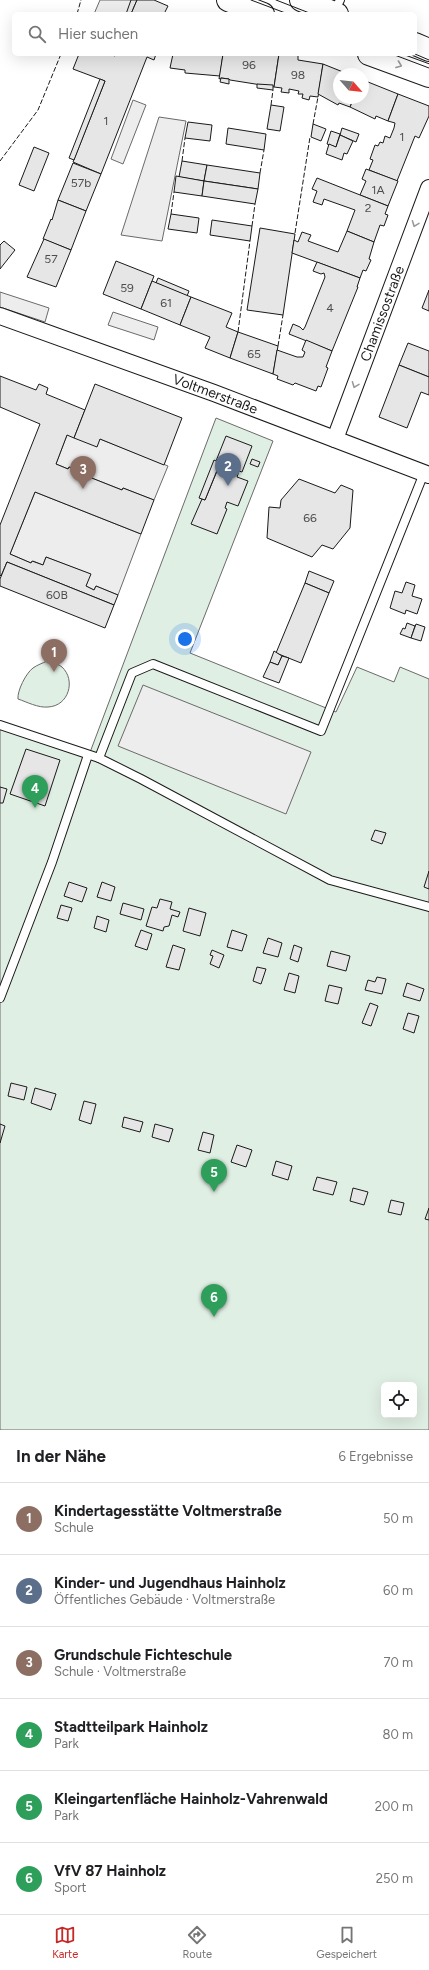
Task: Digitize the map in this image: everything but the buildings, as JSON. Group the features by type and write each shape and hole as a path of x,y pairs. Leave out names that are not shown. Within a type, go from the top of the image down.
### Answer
{"main road":[{"path":"228,0 258,12"},
{"path":"301,0 337,9"},
{"path":"417,45 429,50"},
{"path":"374,56 429,76"}],"street":[{"name":"Chamissostraße","path":"335,439 429,188"},
{"name":"Voltmerstraße","path":"0,316 426,474"}],"lane":[{"path":"99,758 132,673 153,664 321,730 426,474"},
{"path":"0,725 99,758 330,880 429,907"},
{"path":"0,998 52,862 88,755"}],"green space":[{"path":"216,418 273,441 190,653 336,712 357,667 394,682 400,667 429,679 429,1430 0,1430 0,725 89,755"},
{"path":"47,661 61,666 66,672 69,679 69,685 68,692 65,697 55,706 48,707 36,706 18,699 20,687 30,670"}],"shaded area":[{"path":"100,0 137,0 132,12 95,12"},
{"path":"133,100 146,105 123,164 111,159"},
{"path":"159,117 186,121 162,241 121,235"},
{"path":"0,292 49,308 45,322 0,307"},
{"path":"113,312 158,327 154,340 108,325"},
{"path":"67,435 100,439 168,466 154,500 123,488 122,490 79,473 80,471 69,467 68,469 56,464"},
{"path":"35,492 141,534 118,595 96,586 94,590 86,586 90,574 46,557 43,565 33,561 31,563 10,554"},
{"path":"143,685 311,752 286,814 118,746"}],"tram line":[{"path":"251,0 283,12"},
{"path":"276,0 307,12"},
{"path":"417,55 429,60"},
{"path":"397,56 429,68"}],"fence":[{"path":"78,12 81,0"},
{"path":"0,161 38,110 60,56"},
{"path":"271,105 273,90"},
{"path":"313,124 318,97"},
{"path":"295,233 310,137"},
{"path":"182,161 185,138"},
{"path":"260,173 264,150"},
{"path":"171,214 174,192"},
{"path":"252,226 255,204"},
{"path":"238,332 250,241"},
{"path":"278,346 283,315"}],"place":[{"name":"Kinder- und Jugendhaus Hainholz","path":"228,486"},
{"name":"Grundschule Fichteschule","path":"83,489"},
{"name":"Kindertagesstätte Voltmerstraße","path":"54,672"},
{"name":"Stadtteilpark Hainholz","path":"35,808"},
{"name":"Kleingartenfläche Hainholz-Vahrenwald","path":"214,1192"},
{"name":"VfV 87 Hainholz","path":"214,1317"}]}
